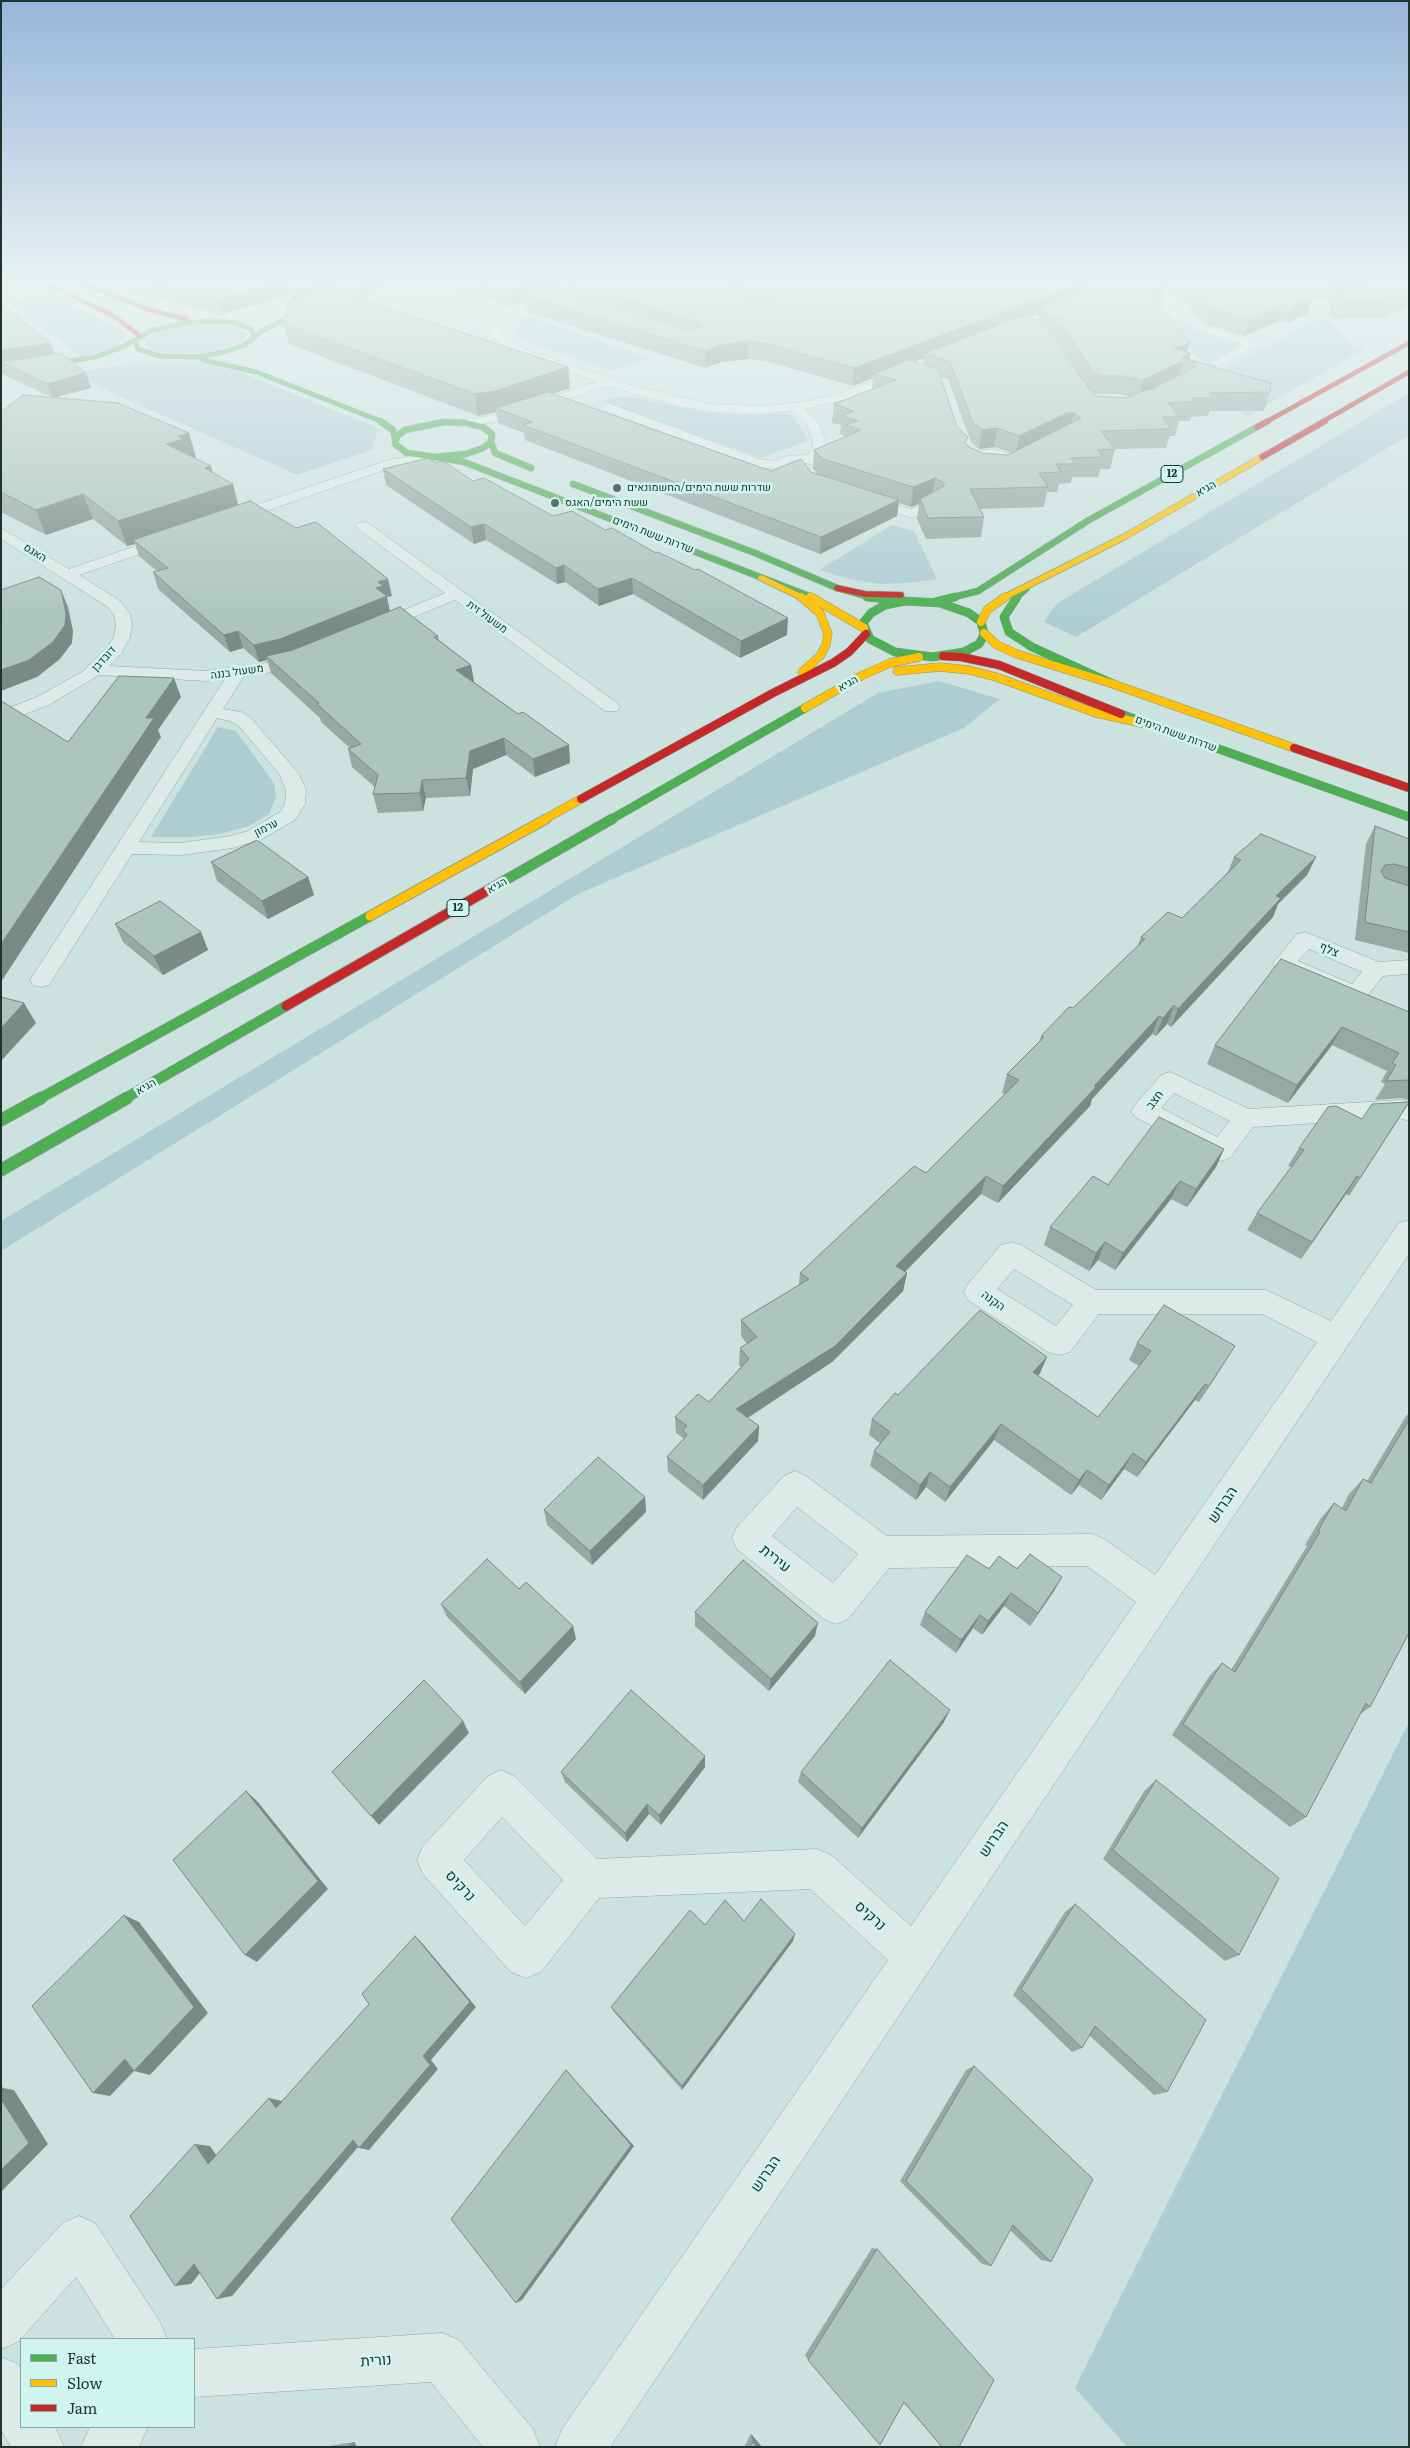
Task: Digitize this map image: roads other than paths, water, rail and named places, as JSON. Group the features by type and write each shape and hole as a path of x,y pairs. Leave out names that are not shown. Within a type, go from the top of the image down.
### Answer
{"main road":[{"path":"317,396 383,422 393,430 395,441"},
{"name":"12","path":"936,602 960,609 983,628 979,644 972,648 943,656 919,657 885,648 865,631 863,623 871,613 885,605 905,601 936,602 961,597 978,590 1089,520 1313,396"},
{"name":"הגיא","path":"983,628 987,610 998,600 1124,537 1367,396"},
{"path":"416,415 466,423 487,429 495,453 541,472"},
{"path":"395,441 405,430 416,426 452,422"},
{"path":"431,457 466,454 483,448 492,440"},
{"name":"שדרות ששת הימים","path":"395,441 399,449 407,453 464,462 823,602 865,631"},
{"name":"שדרות ששת הימים","path":"560,479 755,553 837,588 871,598 905,601"},
{"path":"982,574 1089,520"},
{"path":"1042,657 1009,632 1005,626 1004,617 1012,602 1028,587 1074,561"},
{"path":"761,578 794,592 810,603 823,618 828,634 826,645 810,666 773,693"},
{"path":"837,588 865,594 910,595 939,591 964,583"},
{"path":"983,628 1007,650 1042,657 1113,684 1409,788"},
{"name":"12","path":"1,1120 773,693 842,658 865,631"},
{"name":"שדרות ששת הימים","path":"943,656 987,662 1022,674 1146,724 1409,817"},
{"name":"הגיא","path":"1,1170 876,668 899,660 919,657"},
{"path":"805,709 877,678 914,668 940,667 969,670 1010,682 1096,713 1146,724"}],"street":[{"path":"466,423 500,417 563,396"},
{"path":"492,440 500,430 516,423 595,396"},
{"path":"650,396 710,408 764,410 796,407 843,396"},
{"path":"607,407 757,463 780,466 789,473 809,474 819,472 823,467 821,463 811,459 789,460 780,466"},
{"path":"796,407 812,424 819,440 819,450 811,459"},
{"path":"395,441 389,452 380,458 213,519 390,464 431,457"},
{"path":"971,452 997,453 1020,460"},
{"path":"809,474 816,483 825,486"},
{"path":"851,495 912,514 933,504"},
{"name":"משעול זית","path":"363,526 611,707"},
{"path":"59,572 185,529"},
{"name":"האגס","path":"1,532 59,572"},
{"name":"דובדבן","path":"1,718 60,693 95,670 114,650 122,637 124,625 122,614 114,604 59,572"},
{"path":"355,636 456,594"},
{"name":"משעול בננה","path":"95,670 187,676 237,674 291,662 318,651"},
{"path":"41,980 237,674"},
{"name":"ערמון","path":"125,848 181,849 232,842 273,826 288,816 295,804 296,790 289,774 244,721 236,716 212,712"},
{"path":"1376,970 1409,967"},
{"path":"1246,1118 1402,1109 1409,1112"},
{"name":"הברוש","path":"580,2447 1409,1231"},
{"path":"1092,1302 1266,1302 1336,1338"},
{"path":"881,1552 1092,1550 1159,1598"},
{"name":"נרקיס","path":"589,1879 817,1869 914,1956"},
{"path":"1,2325 79,2239 142,2338"},
{"name":"נורית","path":"195,2373 442,2356 515,2447"},
{"path":"1,2381 20,2414"},
{"path":"29,2428 39,2447"},
{"path":"106,2447 122,2428"}],"place":[{"name":"שדרות ששת הימים/החשמונאים","path":"617,488"},
{"name":"ששת הימים/האגס","path":"555,503"}]}
